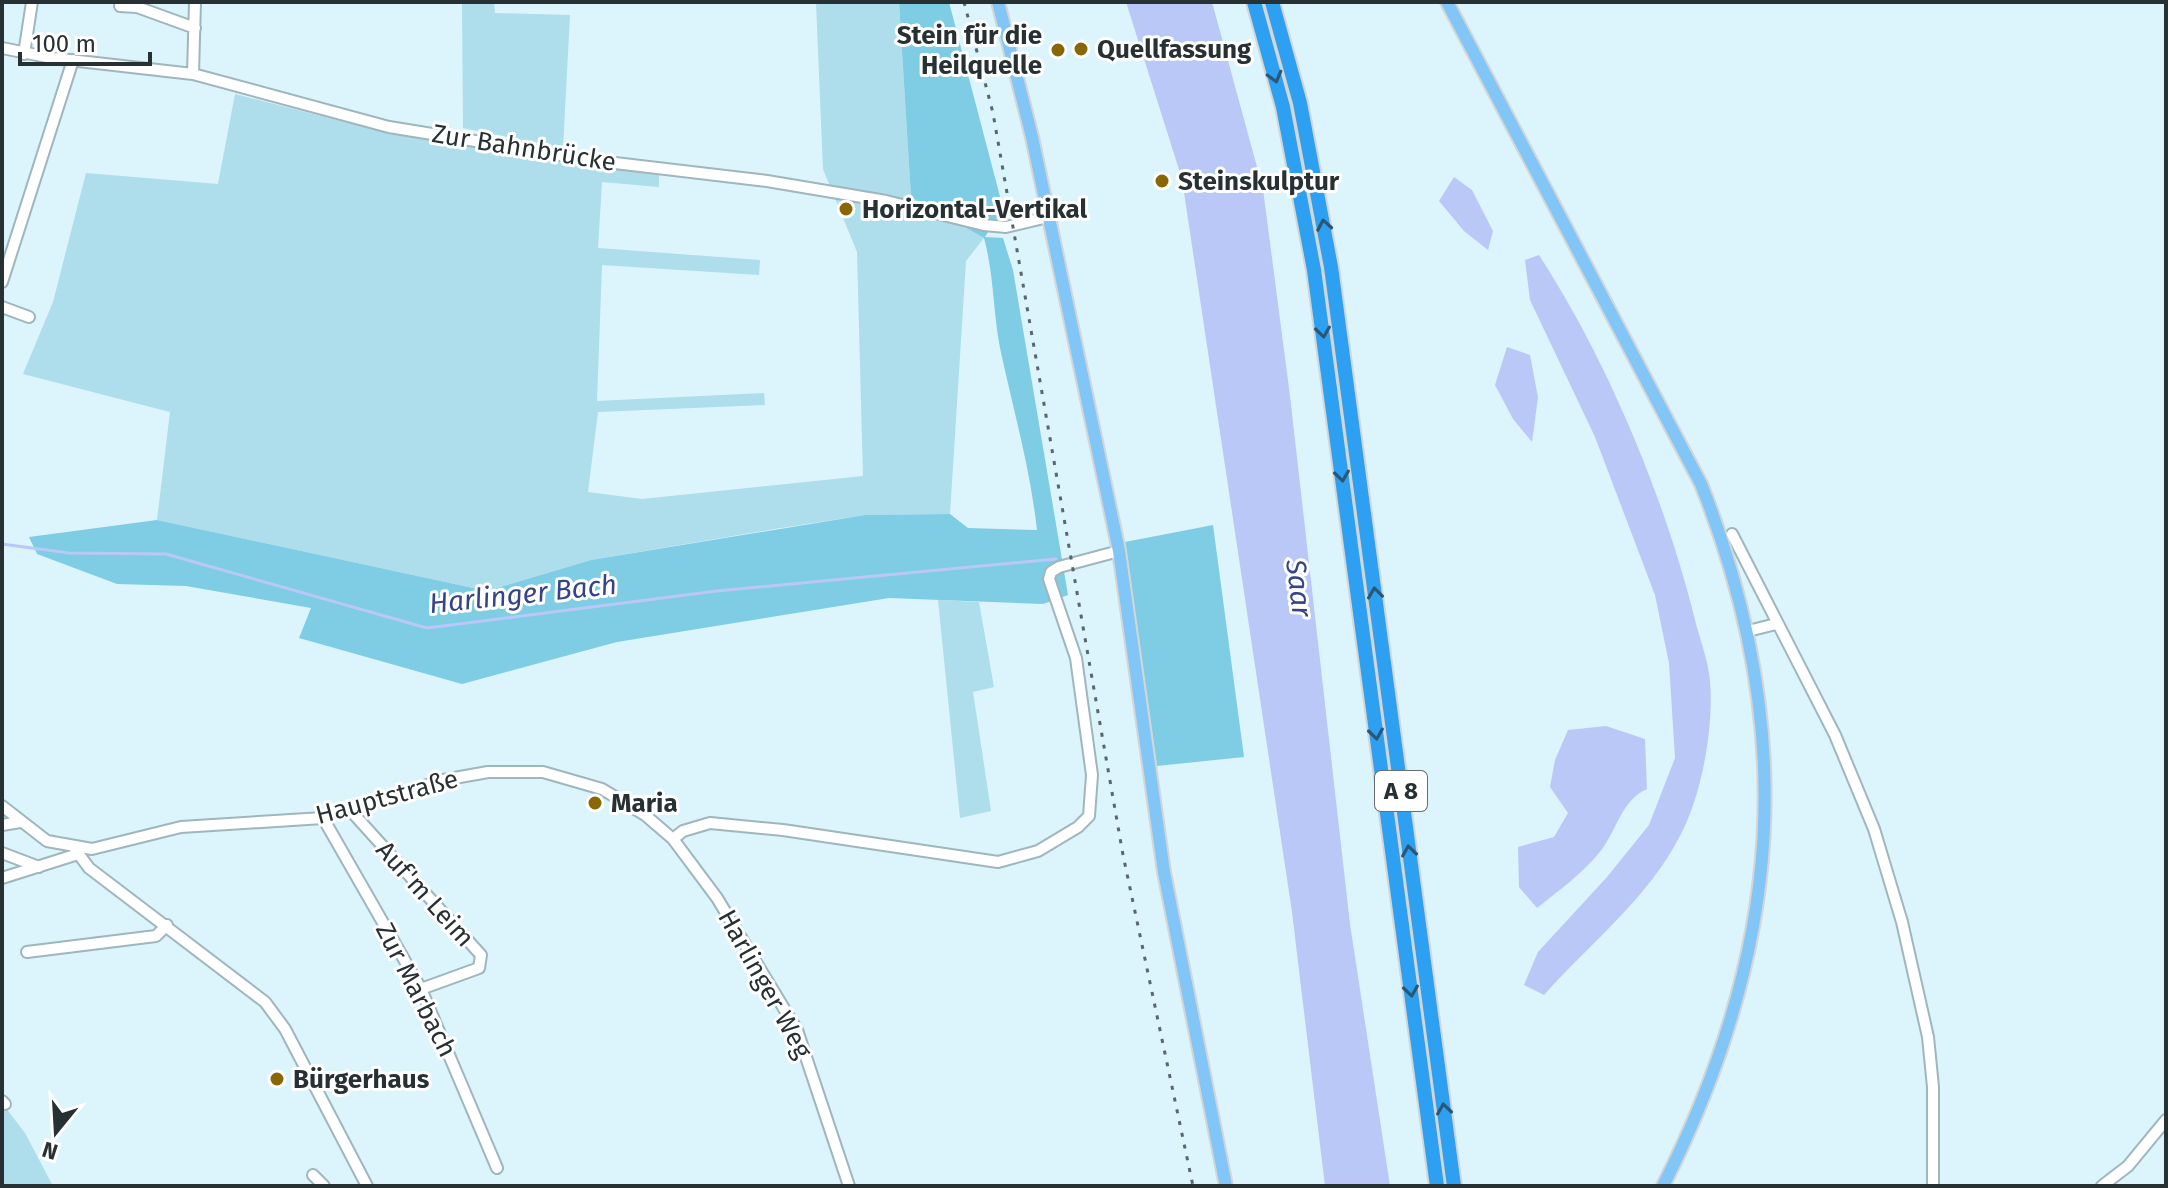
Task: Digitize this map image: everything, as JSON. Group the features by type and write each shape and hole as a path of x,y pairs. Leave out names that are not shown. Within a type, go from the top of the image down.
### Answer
{"highway":[{"name":"A 8","path":"1254,2 1298,178 1326,360 1437,1186"},
{"name":"A 8","path":"1272,2 1315,175 1343,358 1454,1186"}],"main road":[{"path":"998,2 1048,217 1119,551 1166,885 1226,1186"},
{"path":"1447,2 1701,484 1738,589 1748,631 1759,700 1766,817 1754,936 1718,1065 1696,1121 1663,1186"}],"street":[{"path":"24,54 32,2"},
{"path":"193,74 195,2"},
{"path":"120,6 137,7 195,28"},
{"name":"Zur Bahnbrücke","path":"2,48 24,54 193,74 389,127 598,161 782,183 886,201 984,225 1006,227 1048,217"},
{"path":"2,282 73,60"},
{"path":"2,307 29,317"},
{"path":"1732,534 1835,735 1862,796 1902,922 1931,1064 1933,1186"},
{"path":"673,839 683,831 710,823 783,830 998,862 1029,854 1078,827 1089,816 1092,775 1076,658 1049,579 1051,572 1059,567 1119,551"},
{"path":"1748,631 1776,624"},
{"name":"Hauptstraße","path":"2,806 47,841 77,851 181,827 323,818 457,777 525,770 562,776 610,792 645,815 673,839"},
{"name":"Auf'm Leim","path":"351,811 481,955 479,968 472,973 421,989"},
{"name":"Zur Marbach","path":"323,818 421,989 497,1168"},
{"path":"2,825 20,822"},
{"name":"Harlinger Weg","path":"673,839 717,898 797,1030 849,1186"},
{"path":"2,878 77,851 89,868 250,988 277,1015 367,1186"},
{"path":"2,853 39,867"},
{"path":"27,952 156,936 167,925"},
{"path":"2102,1186 2128,1166 2166,1120"},
{"path":"313,1175 324,1186"}],"shaded area":[{"path":"462,2 494,2 495,13 570,15 563,148 463,128"},
{"path":"816,2 899,2 911,197 984,238 966,261 950,514 865,515 775,529 591,560 487,591 157,520 170,412 23,374 53,302 86,173 218,184 235,94 391,134 659,170 659,187 602,182 598,248 760,260 759,275 602,265 597,401 764,393 765,405 598,412 588,492 642,499 863,476 857,252 823,169"},
{"path":"899,2 949,2 1003,208 985,237 1003,238 1013,270 1068,595 1043,604 889,598 617,642 462,684 299,638 311,608 186,586 117,584 37,554 29,537 157,520 487,591 591,560 865,515 950,514 968,528 1037,530 1026,461 1000,348 984,238 911,197"},
{"path":"1213,525 1244,757 1157,766 1125,542"},
{"path":"938,600 979,602 994,687 973,692 991,811 960,818"},
{"path":"2,1103 25,1133 53,1186 2,1186"}],"water":[{"name":"Saar","path":"1126,2 1212,2 1263,189 1290,396 1350,924 1390,1186 1325,1186 1292,912 1182,179"},
{"path":"1454,177 1472,190 1493,231 1488,250 1464,231 1439,201"},
{"path":"1539,255 1564,295 1610,383 1649,476 1667,523 1703,648 1711,699 1708,739 1700,780 1681,834 1636,900 1544,995 1524,985 1538,952 1607,877 1649,825 1675,758 1669,663 1655,595 1595,437 1530,300 1525,260"},
{"path":"1507,347 1530,355 1538,397 1532,442 1513,419 1495,385"},
{"path":"1606,726 1645,739 1647,789 1631,801 1592,861 1537,908 1519,887 1518,847 1554,837 1568,813 1550,787 1555,760 1568,730"}],"waterway":[{"name":"Harlinger Bach","path":"2,544 69,553 166,554 427,628 717,591 1056,559"}],"railway":[{"path":"964,2 993,113 1123,855 1193,1186"}],"place":[{"name":"Quellfassung","path":"1081,49"},
{"name":"Stein für die Heilquelle","path":"1058,50"},
{"name":"Steinskulptur","path":"1162,181"},
{"name":"Horizontal-Vertikal","path":"846,209"},
{"name":"Maria","path":"595,803"},
{"name":"Bürgerhaus","path":"277,1079"}]}
